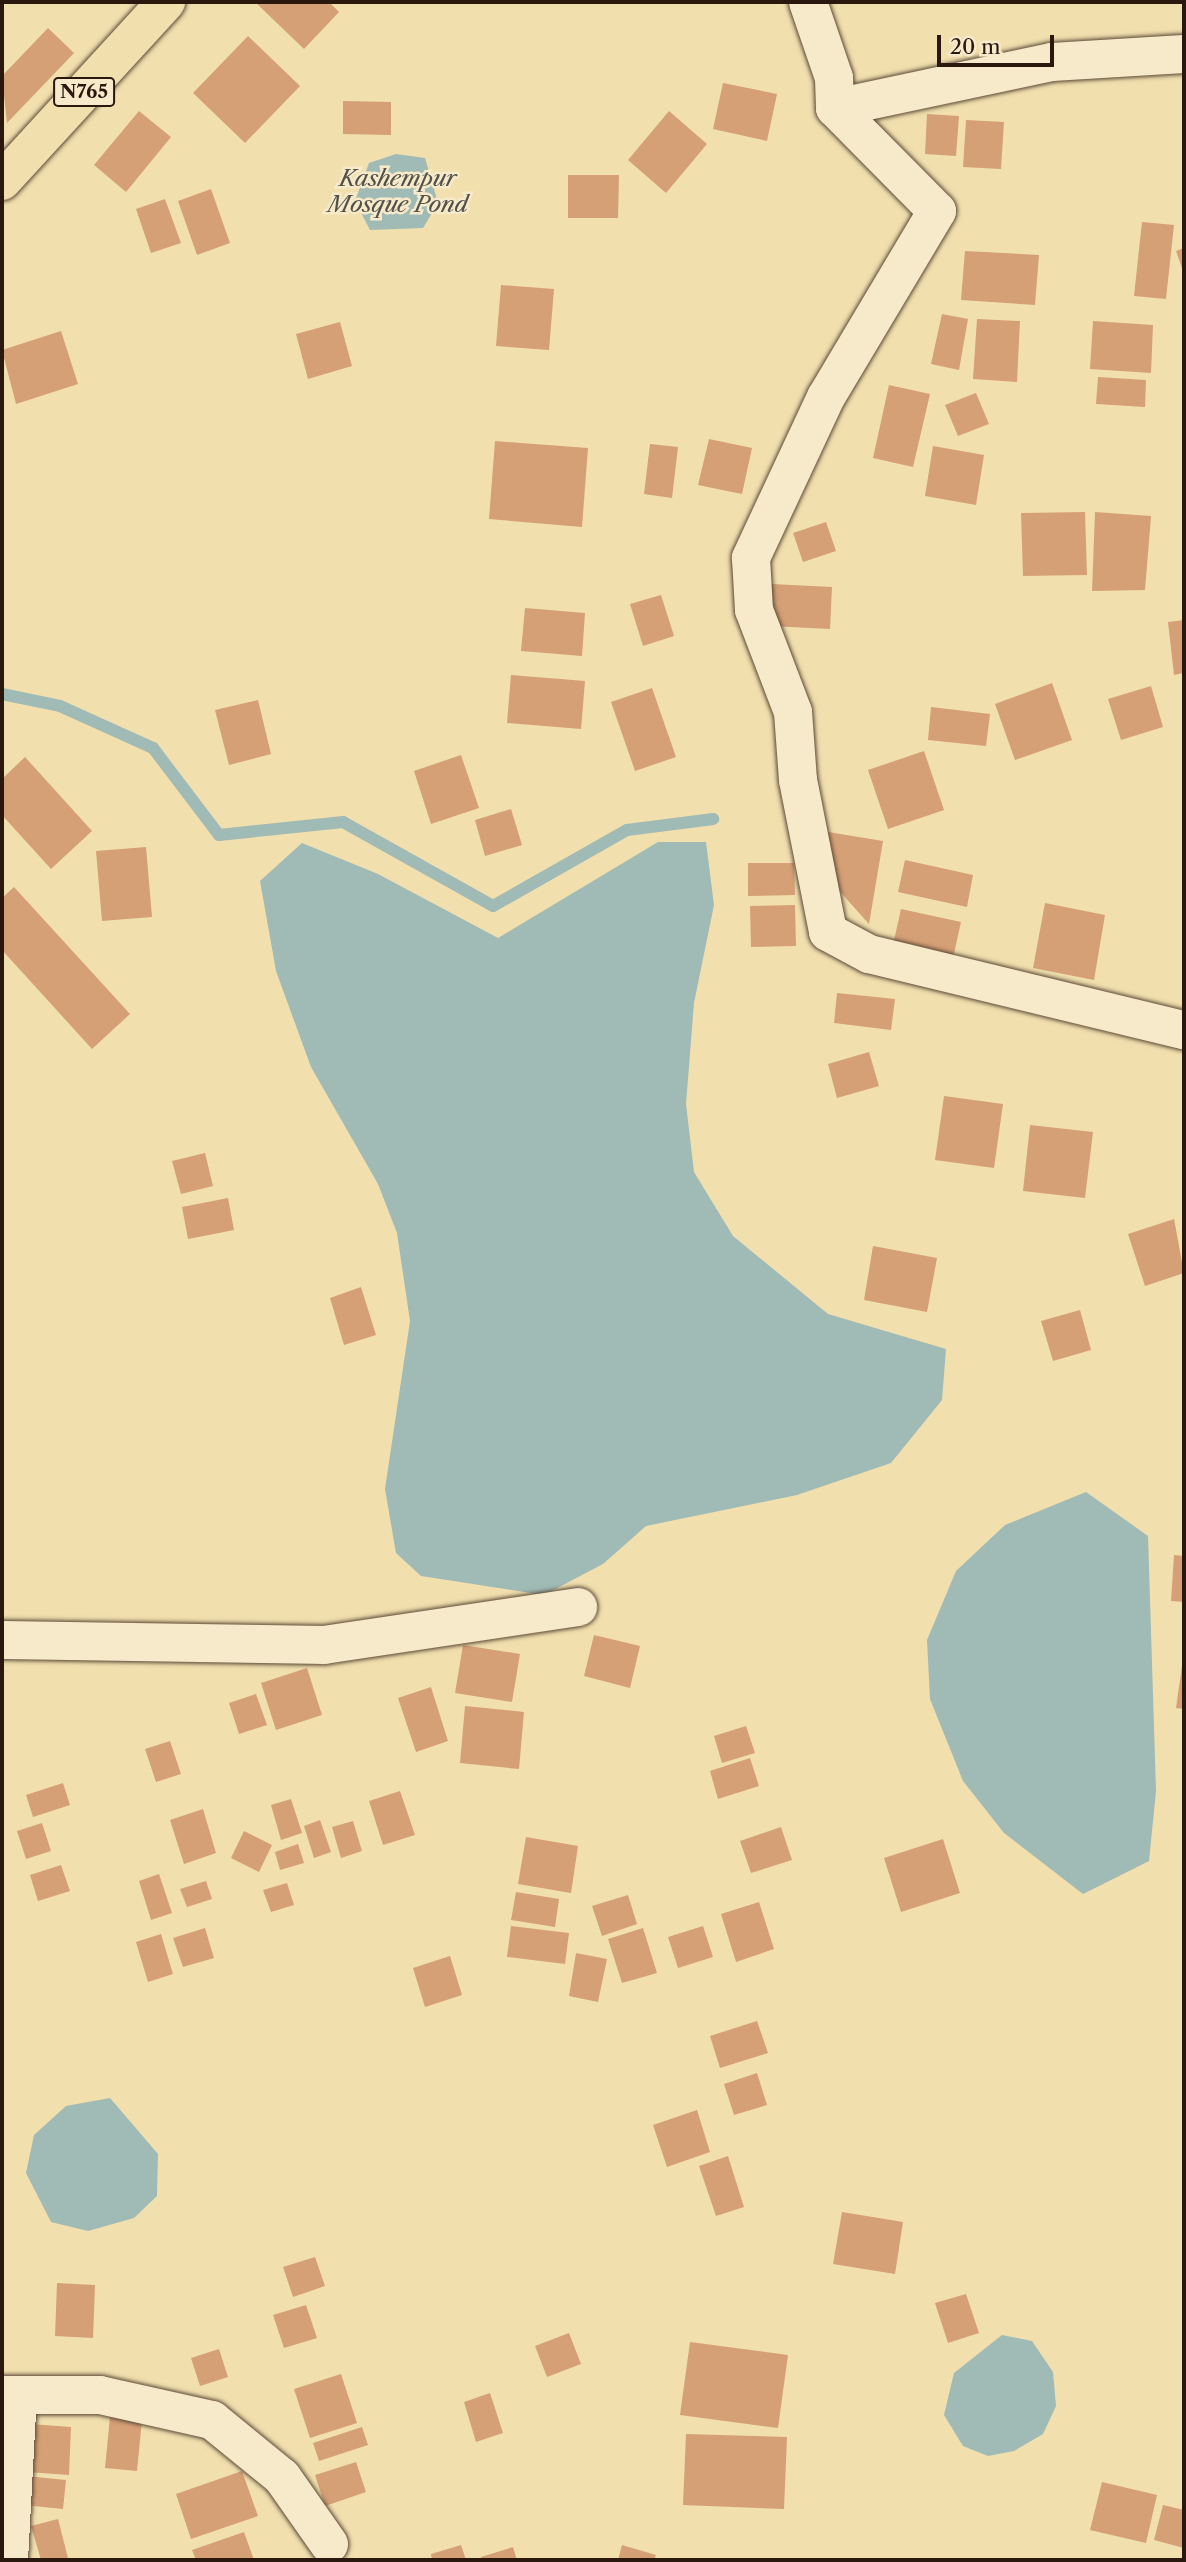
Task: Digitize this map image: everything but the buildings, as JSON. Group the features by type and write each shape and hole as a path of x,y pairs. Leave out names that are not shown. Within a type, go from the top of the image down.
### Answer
{"highway":[{"name":"N765","path":"2,181 166,2"}],"street":[{"path":"808,2 834,78 835,108 937,211 826,397 751,558 754,610 793,712 797,780 828,932 869,954 1184,1030"},
{"path":"835,108 1052,62 1184,54"},
{"path":"2,1640 324,1645 578,1607"},
{"path":"9,2560 10,2395 100,2395 212,2420 282,2477 330,2544"}],"water":[{"name":"Kashempur Mosque Pond","path":"396,154 425,158 438,203 423,228 370,230 355,201 369,163"},
{"path":"658,842 706,842 714,905 694,1003 686,1104 694,1172 733,1236 828,1314 946,1349 942,1400 891,1463 797,1495 646,1526 603,1564 544,1595 421,1576 396,1553 385,1489 410,1321 397,1233 378,1184 311,1067 276,971 260,881 302,843 378,874 498,938"},
{"path":"1086,1492 1148,1536 1156,1791 1149,1861 1083,1894 1004,1833 963,1781 930,1699 927,1640 956,1571 1005,1525"},
{"path":"110,2098 158,2154 157,2196 134,2218 88,2231 51,2222 26,2173 34,2135 66,2106"},
{"path":"1002,2335 1032,2341 1053,2372 1056,2406 1043,2434 1014,2451 988,2456 963,2446 944,2415 954,2373"}],"waterway":[{"path":"2,694 60,706 153,748 219,835 343,822 493,906 627,830 713,819"}]}
